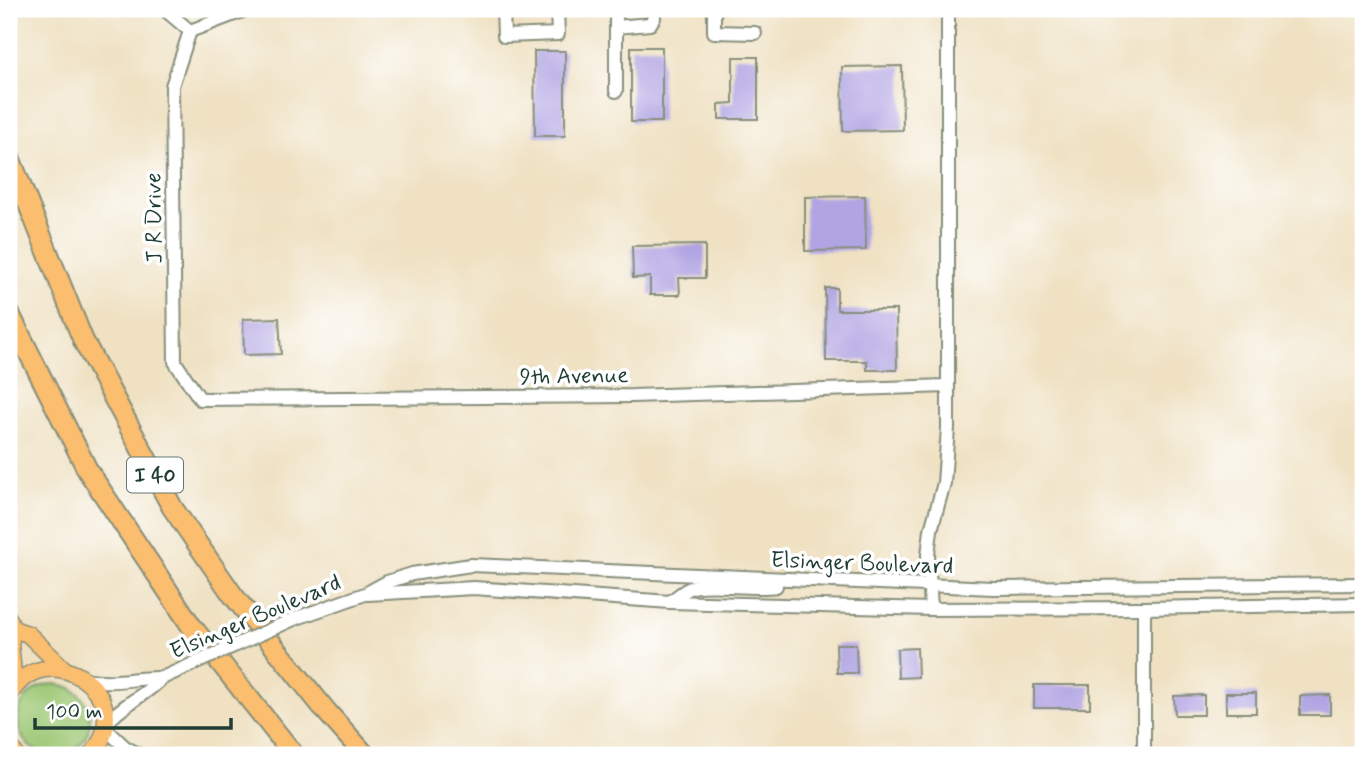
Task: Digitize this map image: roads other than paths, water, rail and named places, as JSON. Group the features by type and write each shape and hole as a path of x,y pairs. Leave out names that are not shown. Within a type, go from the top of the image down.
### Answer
{"highway":[{"name":"I 40","path":"9,156 83,340 172,507 232,594 365,755"},
{"name":"I 40","path":"9,313 88,471 192,627 294,755"}],"main road":[{"path":"11,692 11,624 28,634 65,670 85,679 98,693 107,726 92,755"},
{"path":"11,692 32,673 65,670"},
{"path":"9,745 16,755"}],"street":[{"path":"164,9 190,31 248,9"},
{"path":"503,9 504,36 558,34 557,9"},
{"path":"616,9 616,91"},
{"path":"616,27 650,24 654,18 654,9"},
{"path":"714,9 714,32 754,33"},
{"path":"931,609 929,544 944,482 948,386 947,9"},
{"name":"J R Drive","path":"190,31 172,86 175,362 200,399"},
{"name":"9th Avenue","path":"200,399 623,396 948,386"},
{"name":"Elsinger Boulevard","path":"107,726 119,711 148,692 162,678 294,619 412,574 471,565 993,588 1363,584"},
{"path":"670,602 693,587 765,588 793,581"},
{"name":"Elsinger Boulevard","path":"365,594 474,588 670,602 931,609 1363,604"},
{"path":"1144,608 1144,755"},
{"name":"Elsinger Boulevard","path":"85,679 111,683 162,678"},
{"path":"107,726 125,747 139,755"}]}
